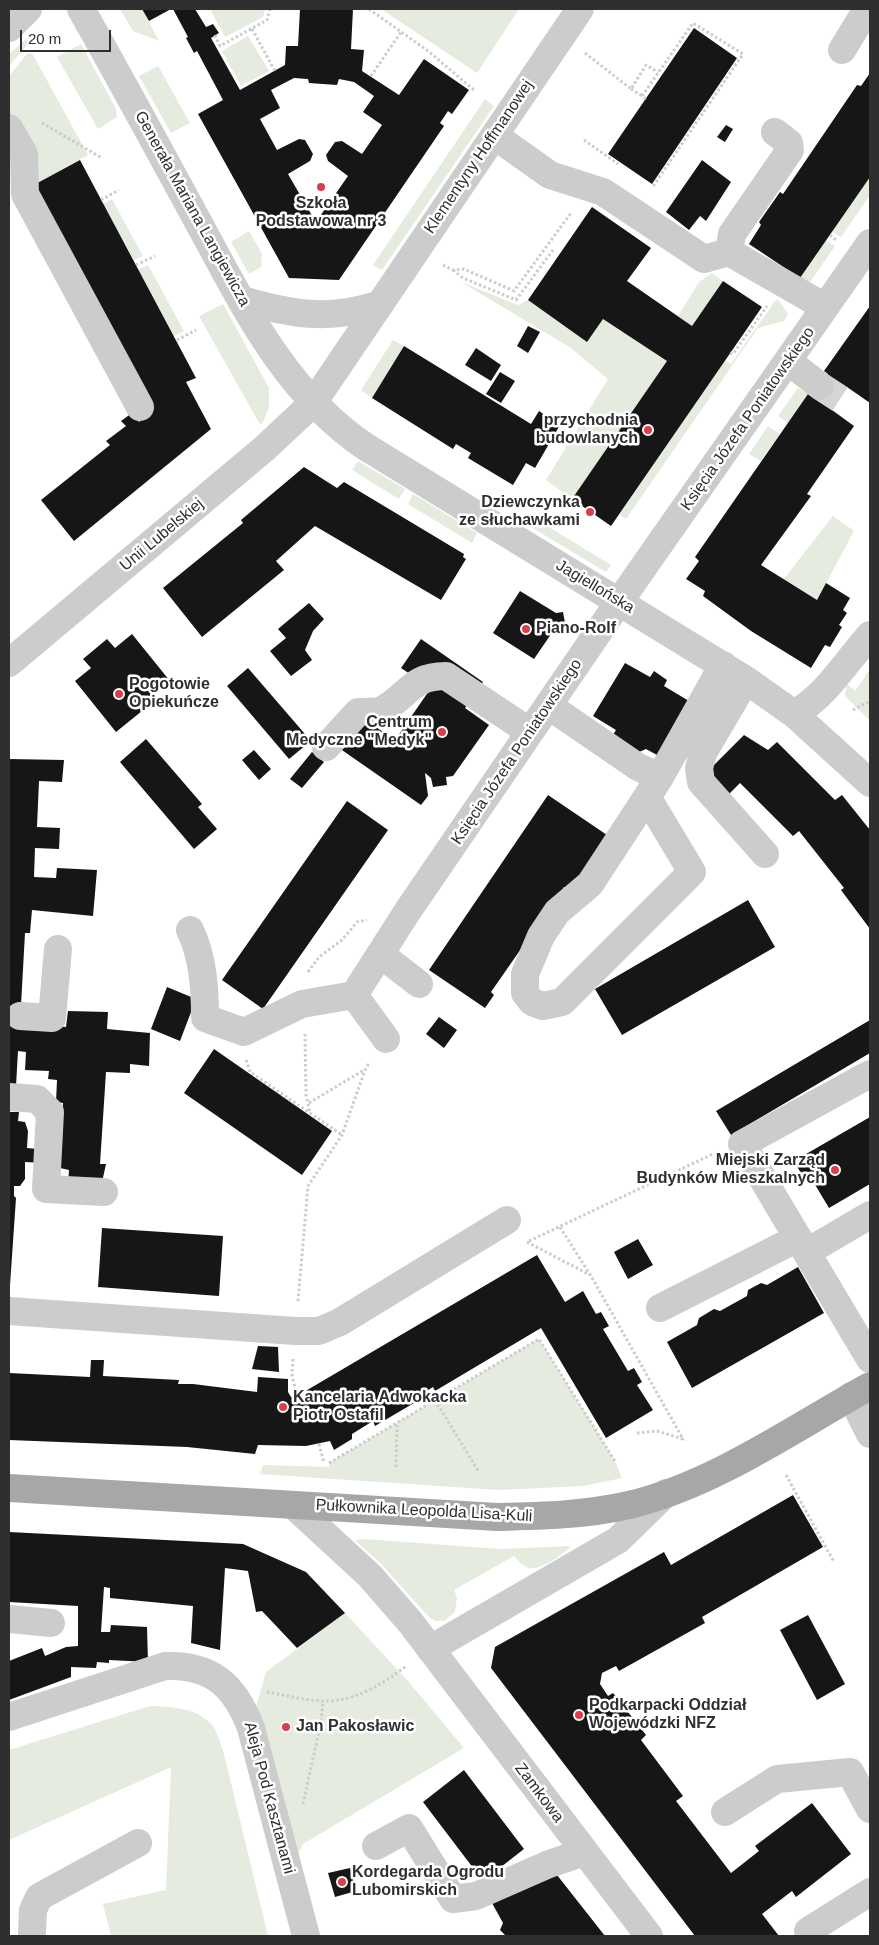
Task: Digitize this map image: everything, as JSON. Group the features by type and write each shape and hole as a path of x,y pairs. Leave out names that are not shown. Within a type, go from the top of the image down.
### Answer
{"main road":[{"name":"Pułkownika Leopolda Lisa-Kuli","path":"9,1488 497,1517 548,1516 592,1512 630,1504 666,1493 734,1462 861,1391"}],"street":[{"path":"9,28 28,9"},
{"name":"Generała Mariana Langiewicza","path":"81,9 242,300 277,359 313,403"},
{"name":"Klementyny Hoffmanowej","path":"313,403 377,305 495,136 580,9"},
{"path":"842,50 867,9"},
{"path":"9,128 24,154 25,194 140,406"},
{"path":"728,252 732,234 790,150 789,142 775,132"},
{"path":"495,136 550,174 603,192 704,259 728,252 825,307"},
{"name":"Księcia Józefa Poniatowskiego","path":"354,995 407,912 530,732 870,243"},
{"path":"242,300 277,310 313,315 354,313 377,305"},
{"path":"788,360 820,386"},
{"name":"Jagiellońska","path":"313,403 343,431 366,447 746,680 794,714 870,783"},
{"name":"Unii Lubelskiej","path":"9,663 265,448 313,403"},
{"path":"794,714 809,705 836,678 870,635"},
{"path":"549,706 638,767 654,787 692,872 562,1002 544,1006 532,1002 525,993 525,974 541,936 557,912 590,884 654,787 722,665"},
{"path":"326,747 358,712 380,711 417,682 430,676 446,676 530,732"},
{"path":"746,680 703,752 699,768 701,782 765,854"},
{"path":"190,930 197,944 201,964 205,996 205,1018 244,1032 300,1005 354,995 386,1039"},
{"path":"20,1016 52,1018 58,949"},
{"path":"380,954 419,984"},
{"path":"870,1074 742,1144 870,1359"},
{"path":"9,1097 37,1099 50,1112 46,1189 104,1192"},
{"path":"660,1308 870,1216"},
{"path":"9,1311 295,1331 319,1331 340,1322 506,1220"},
{"path":"861,1391 870,1434"},
{"path":"430,1649 618,1540 666,1493"},
{"name":"Zamkowa","path":"293,1505 370,1576 430,1649 649,1936"},
{"path":"9,1620 52,1623"},
{"name":"Aleja Pod Kasztanami","path":"9,1717 165,1666 182,1666 216,1677 231,1689 243,1707 251,1728 306,1936"},
{"path":"725,1812 777,1779 850,1772 870,1809"},
{"path":"376,1846 409,1828 453,1899 476,1896 549,1864 585,1852"},
{"path":"26,1935 39,1897 138,1843"},
{"path":"808,1931 870,1892"}],"path":[{"path":"215,35 220,46 267,20 270,9"},
{"path":"369,9 428,51 474,90"},
{"path":"578,48 644,98 658,72 694,22 743,54 652,189 645,183"},
{"path":"252,29 276,71"},
{"path":"371,76 401,32"},
{"path":"631,88 646,65 658,72"},
{"path":"34,118 102,158"},
{"path":"584,140 622,167"},
{"path":"101,200 119,190"},
{"path":"454,270 464,269 514,291 568,215 577,211"},
{"path":"436,261 454,270 463,278 516,300 553,250"},
{"path":"136,265 155,256"},
{"path":"177,340 196,330"},
{"path":"730,353 733,354 748,332"},
{"path":"853,710 870,701"},
{"path":"310,1113 306,1095 307,1065 299,984 319,957 342,940 357,922 407,912"},
{"path":"244,1032 247,1067 250,1072 342,1135"},
{"path":"297,1396 292,1375 308,1186 342,1135 365,1070 386,1039"},
{"path":"309,1103 365,1070"},
{"path":"527,1242 716,1153 742,1144"},
{"path":"506,1220 527,1242 591,1276"},
{"path":"560,1227 591,1276 683,1439 657,1431 636,1433"},
{"path":"329,1463 539,1339 616,1463"},
{"path":"435,1400 479,1472"},
{"path":"396,1467 397,1424"},
{"path":"319,1444 324,1463"},
{"path":"786,1475 834,1562"},
{"path":"231,1689 263,1691 323,1701 349,1697 371,1688 395,1675 406,1665"},
{"path":"279,1838 292,1834 300,1816 321,1722 323,1701"}],"shaded area":[{"path":"120,9 142,9 159,41 133,31"},
{"path":"215,9 265,9 263,17 225,37 211,11"},
{"path":"381,9 519,9 477,73"},
{"path":"248,36 269,71 241,86 222,51"},
{"path":"26,39 28,44 9,66 9,54"},
{"path":"81,44 116,109 117,117 98,129 57,57"},
{"path":"32,53 88,155 30,187 9,118 9,76 27,54"},
{"path":"158,66 190,123 171,133 139,76"},
{"path":"485,99 494,106 382,270 373,265"},
{"path":"870,177 870,195 841,237 832,232"},
{"path":"112,199 143,256 134,260 103,204"},
{"path":"249,231 262,254 261,267 249,274 231,242"},
{"path":"826,241 835,246 810,282 800,278"},
{"path":"148,265 184,331 174,336 138,270"},
{"path":"712,273 723,281 692,326 678,316 699,282"},
{"path":"461,282 518,305 528,300 587,341 603,319 667,361 572,499 546,480 608,379 571,348"},
{"path":"778,299 788,314 784,321 758,328 626,519 619,515 725,360 731,364"},
{"path":"223,304 269,388 269,408 262,424 259,423 199,316"},
{"path":"393,340 404,346 372,398 361,390"},
{"path":"798,388 808,394 788,423 778,416"},
{"path":"768,426 780,434 760,461 749,454"},
{"path":"358,461 405,489 399,499 352,470"},
{"path":"413,494 477,533 472,543 408,504"},
{"path":"526,513 611,565 606,572 521,521"},
{"path":"833,516 854,531 817,600 783,580"},
{"path":"870,669 870,721 845,696 847,684 855,691"},
{"path":"539,1339 616,1463 622,1478 583,1486 499,1490 260,1474 263,1465 329,1467 329,1463"},
{"path":"355,1540 501,1549 569,1546 570,1548 551,1561 535,1568 525,1566 514,1556 454,1590 457,1597 455,1612 444,1621 436,1621 430,1618 382,1565"},
{"path":"345,1613 407,1680 464,1748 303,1844 297,1855 255,1711 266,1672"},
{"path":"150,1706 191,1711 206,1719 215,1730 223,1750 268,1936 111,1936 103,1904 166,1890 171,1767 9,1840 9,1750"}],"building":[{"path":"142,9 171,9 149,21"},
{"path":"173,9 195,9 206,27 213,24 219,33 211,38 240,90 285,65 286,46 298,46 300,9 353,9 351,49 364,50 362,71 399,95 424,59 469,90 452,114 448,111 440,123 444,126 339,280 289,278 198,114 223,100 197,51 194,53 186,38 188,37","holes":["294,78 308,79 309,83 337,85 339,79 354,82 374,96 363,112 382,125 362,154 342,141 335,142 326,155 328,161 348,176 318,219 314,219 288,174 310,161 313,154 305,140 299,139 277,150 260,119 280,108 271,90"]},
{"path":"694,28 737,58 652,184 608,154"},
{"path":"870,73 870,177 800,278 749,244 761,225 759,222 780,192 783,194 857,85 861,86"},
{"path":"726,125 733,129 725,142 717,137"},
{"path":"80,160 196,378 186,382 211,429 74,541 41,500 110,445 106,441 126,426 121,421 132,413 139,422 153,409 30,187"},
{"path":"702,160 731,182 706,221 700,216 689,230 666,212"},
{"name":"przychodnia budowlanych","path":"592,207 651,248 627,281 692,326 723,281 762,307 611,526 572,499 667,361 603,319 587,342 528,300"},
{"path":"870,306 870,403 847,387 832,410 854,426 807,494 811,496 761,565 817,600 826,583 850,598 843,610 847,613 839,625 842,627 830,647 825,645 811,668 751,631 703,596 705,591 686,579 699,561 695,557 808,394 812,397 828,374 824,371"},
{"path":"528,326 540,332 528,353 517,346"},
{"path":"404,346 531,424 539,411 560,425 535,468 526,463 513,485 468,458 471,453 456,444 453,449 372,398"},
{"path":"476,348 501,365 491,381 465,365"},
{"path":"500,372 515,381 501,403 486,394"},
{"path":"304,467 337,488 344,482 464,554 463,557 466,559 441,600 315,526 276,561 284,570 202,637 163,588 243,523 241,520"},
{"name":"Piano-Rolf","path":"520,591 556,613 563,612 565,623 558,624 534,659 493,633"},
{"path":"309,603 324,619 313,631 305,650 312,660 291,676 270,651 286,638 278,629"},
{"name":"Pogotowie Opiekuńcze","path":"132,634 170,681 138,707 142,711 116,732 75,681 91,668 83,659 107,639 115,648"},
{"path":"421,639 483,682 465,708 489,725 453,776 446,777 447,785 433,787 431,778 425,773 428,796 421,805 339,748 361,717 395,740 431,688 401,668"},
{"path":"625,663 650,677 654,671 667,680 664,686 689,701 657,755 646,749 637,753 611,738 616,730 593,716"},
{"path":"248,668 311,741 289,759 227,686"},
{"path":"744,735 768,750 777,742 835,800 842,795 870,830 870,929 841,890 844,888 799,831 793,836 740,783 729,794 708,771"},
{"path":"146,739 202,804 198,807 217,829 194,849 120,762"},
{"path":"254,750 271,769 259,780 242,760"},
{"path":"312,752 324,762 302,788 290,779"},
{"path":"9,759 64,760 62,782 39,781 37,827 60,828 59,849 35,848 34,877 56,878 57,868 97,870 93,916 32,910 30,933 25,933 20,1023 66,1027 68,1011 108,1012 107,1029 150,1033 149,1066 130,1064 130,1073 106,1072 100,1164 106,1164 101,1187 68,1185 69,1170 60,1168 60,1164 25,1162 25,1179 20,1186 14,1186 14,1196 16,1198 10,1285 9,1112 19,1112 18,1121 25,1122 28,1131 27,1148 61,1151 63,1103 56,1102 57,1080 48,1079 49,1071 25,1070 26,1052 18,1051 16,1086 9,1086"},
{"path":"548,795 607,835 571,890 564,887 491,992 494,995 485,1008 429,970"},
{"path":"347,801 388,830 263,1009 222,980"},
{"path":"748,900 775,947 622,1035 595,989"},
{"path":"167,987 196,999 180,1041 151,1029"},
{"path":"439,1017 457,1030 444,1048 426,1034"},
{"path":"870,1020 870,1053 731,1135 716,1111"},
{"path":"214,1049 332,1131 302,1175 184,1093"},
{"name":"Miejski Zarząd Budynków Mieszkalnych","path":"870,1117 870,1184 829,1208 811,1178 806,1182 794,1161"},
{"path":"102,1228 223,1236 219,1296 98,1287"},
{"path":"638,1239 653,1265 628,1279 614,1252"},
{"path":"537,1255 565,1302 583,1291 596,1314 601,1312 609,1326 603,1329 628,1371 634,1368 642,1382 637,1385 653,1410 606,1438 541,1328 435,1391 433,1387 412,1400 414,1403 375,1426 373,1421 352,1434 352,1439 334,1450 330,1441 306,1446 258,1445 255,1454 187,1447 9,1440 9,1373 90,1377 91,1360 104,1360 103,1376 179,1380 178,1384 193,1384 257,1392 258,1377 288,1379 288,1392 291,1397 297,1396"},
{"path":"798,1267 824,1313 692,1388 667,1342 697,1325 699,1318 714,1309 720,1311 747,1296 748,1290 761,1283 767,1285"},
{"path":"258,1346 278,1347 279,1372 252,1369"},
{"path":"793,1495 823,1547 702,1617 705,1623 619,1671 616,1666 602,1673 600,1684 608,1696 613,1693 646,1735 641,1740 683,1796 676,1801 731,1873 759,1851 755,1846 812,1803 851,1854 796,1897 792,1891 762,1914 779,1936 695,1936 491,1668 495,1647 664,1552 671,1565"},
{"path":"9,1532 243,1544 306,1572 345,1613 297,1648 262,1611 256,1612 248,1571 225,1568 220,1650 191,1643 193,1606 110,1598 110,1588 104,1587 101,1632 110,1632 111,1625 147,1627 148,1662 109,1660 109,1663 97,1662 96,1668 71,1667 71,1677 9,1700 9,1661 42,1648 45,1656 66,1647 78,1646 78,1606 9,1602"},
{"path":"808,1615 845,1684 817,1700 780,1630"},
{"path":"464,1770 524,1849 483,1881 423,1802"},
{"name":"Kordegarda Ogrodu Lubomirskich","path":"350,1868 356,1891 335,1897 328,1873"},
{"path":"557,1875 605,1936 506,1936 500,1930 503,1923 492,1903"}],"tunnel":[{"path":"820,386 840,399"}],"place":[{"name":"Szkoła Podstawowa nr 3","path":"321,187"},
{"name":"przychodnia budowlanych","path":"648,430"},
{"name":"Dziewczynka ze słuchawkami","path":"590,512"},
{"name":"Piano-Rolf","path":"526,629"},
{"name":"Pogotowie Opiekuńcze","path":"119,694"},
{"name":"Centrum Medyczne \"Medyk\"","path":"442,732"},
{"name":"Miejski Zarząd Budynków Mieszkalnych","path":"835,1170"},
{"name":"Kancelaria Adwokacka Piotr Ostafil","path":"283,1407"},
{"name":"Podkarpacki Oddział Wojewódzki NFZ","path":"579,1715"},
{"name":"Jan Pakosławic","path":"286,1727"},
{"name":"Kordegarda Ogrodu Lubomirskich","path":"342,1882"}]}
